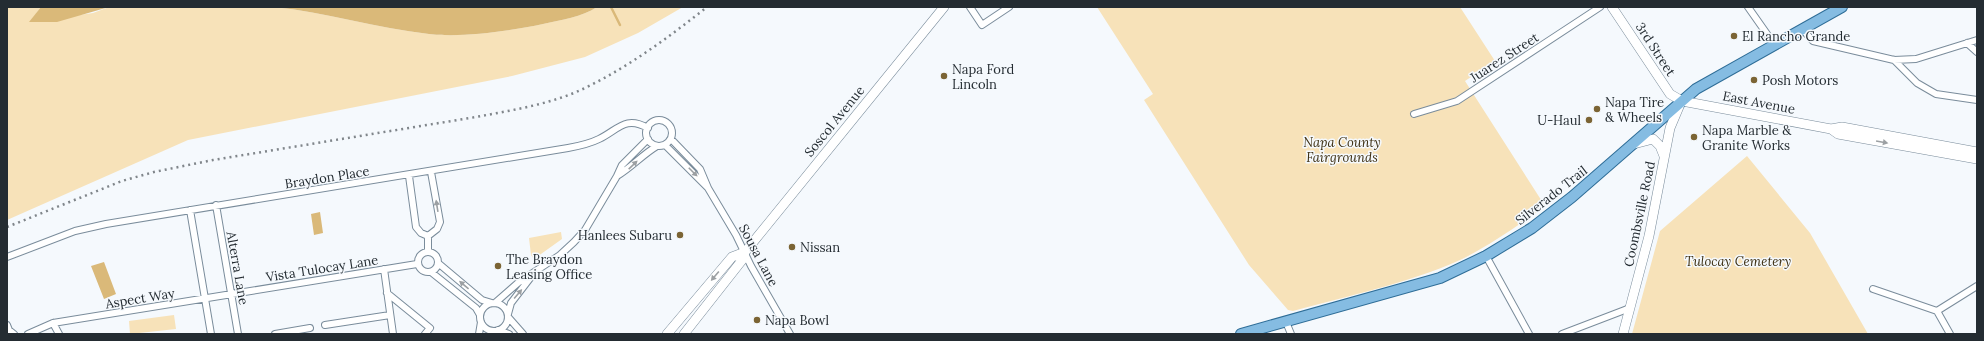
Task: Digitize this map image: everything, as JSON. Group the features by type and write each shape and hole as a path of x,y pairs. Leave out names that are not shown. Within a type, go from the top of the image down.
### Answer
{"main road":[{"name":"Silverado Trail","path":"1241,334 1440,278 1486,256 1532,228 1552,213 1696,89 1842,7"}],"street":[{"name":"Soscol Avenue","path":"684,334 743,259 745,252 944,7"},
{"path":"970,7 982,25 1009,7"},
{"name":"Juarez Street","path":"1414,114 1457,100 1600,7"},
{"name":"3rd Street","path":"1612,7 1670,94 1682,101"},
{"path":"1748,7 1774,44"},
{"path":"1802,29 1813,41 1894,60 1916,59 1977,40"},
{"path":"1967,43 1977,52"},
{"path":"1894,60 1917,83 1936,94 1977,100"},
{"name":"East Avenue","path":"1682,101 1831,129 1842,127 1977,152"},
{"name":"Coombsville Road","path":"1623,334 1649,236 1670,128 1682,101"},
{"path":"479,334 480,318 484,307 494,303 519,282 532,275 565,251 585,230 622,166 648,139 648,128 657,121 666,122 672,132 671,139 665,145 656,146 644,154 629,169 617,176"},
{"name":"Braydon Place","path":"7,257 75,231 216,205 409,176 580,146 598,140 621,125 630,122 640,124 648,128"},
{"name":"East Avenue","path":"1831,129 1838,134 1977,159"},
{"path":"648,139 656,146"},
{"name":"Sousa Lane","path":"671,139 700,169 708,188 745,252 750,266 790,334"},
{"path":"1631,145 1653,139 1660,146 1664,156"},
{"name":"Sousa Lane","path":"665,145 708,188"},
{"path":"428,236 437,229 440,222 431,172"},
{"path":"409,176 416,227 421,233 428,236"},
{"name":"Alterra Lane","path":"216,205 238,334"},
{"path":"190,210 211,334"},
{"path":"428,236 428,252"},
{"path":"428,252 436,257 438,263 482,300 504,307 508,316 523,334"},
{"path":"428,252 420,256 418,264 421,270 431,272 476,308 487,329 494,332 509,334"},
{"name":"Soscol Avenue","path":"667,334 732,257 745,252"},
{"path":"1486,256 1529,334"},
{"path":"431,272 436,268 438,263"},
{"name":"Vista Tulocay Lane","path":"231,294 418,264"},
{"path":"384,269 393,334"},
{"path":"494,332 505,325 511,303 532,275"},
{"path":"1937,310 1977,286"},
{"path":"1873,289 1937,310 1950,334"},
{"path":"387,293 430,328 424,334"},
{"name":"Aspect Way","path":"28,334 52,323 231,294"},
{"path":"1562,334 1630,308"},
{"path":"325,325 390,315"},
{"path":"1286,322 1291,334"},
{"path":"52,323 59,334"},
{"path":"7,325 9,330 14,334"},
{"path":"274,334 310,328"}],"green space":[{"path":"7,7 41,7 30,22 93,13 109,7 273,7 312,12 409,31 429,34 456,35 486,33 530,27 571,18 597,7 683,7 638,33 585,57 512,76 188,140 7,220"},
{"name":"Napa County Fairgrounds","path":"1097,7 1460,7 1495,61 1465,81 1545,206 1515,228 1460,260 1420,276 1293,311 1288,310 1249,265 1144,100 1153,94"},
{"name":"Tulocay Cemetery","path":"1747,156 1810,233 1868,334 1632,334 1660,231"},
{"path":"561,232 562,239 534,259 531,255 529,238"},
{"path":"174,315 176,329 130,334 129,321"}],"shaded area":[{"path":"41,7 109,7 57,22 29,22"},
{"path":"273,7 597,7 571,18 530,27 486,33 442,35 390,28 312,12"},
{"path":"320,212 323,233 314,235 311,214"},
{"path":"104,262 116,294 104,299 91,266"}],"waterway":[{"path":"611,7 620,25"}],"railway":[{"path":"7,227 122,181 154,172 213,160 504,112 532,106 572,94 633,61 664,40 707,7"}],"place":[{"name":"El Rancho Grande","path":"1734,36"},
{"name":"Napa Ford Lincoln","path":"944,76"},
{"name":"Posh Motors","path":"1754,80"},
{"name":"Napa Tire & Wheels","path":"1597,109"},
{"name":"U-Haul","path":"1589,120"},
{"name":"Napa Marble & Granite Works","path":"1694,137"},
{"name":"Hanlees Subaru","path":"680,235"},
{"name":"Nissan","path":"792,247"},
{"name":"The Braydon Leasing Office","path":"498,266"},
{"name":"Napa Bowl","path":"757,320"}]}
